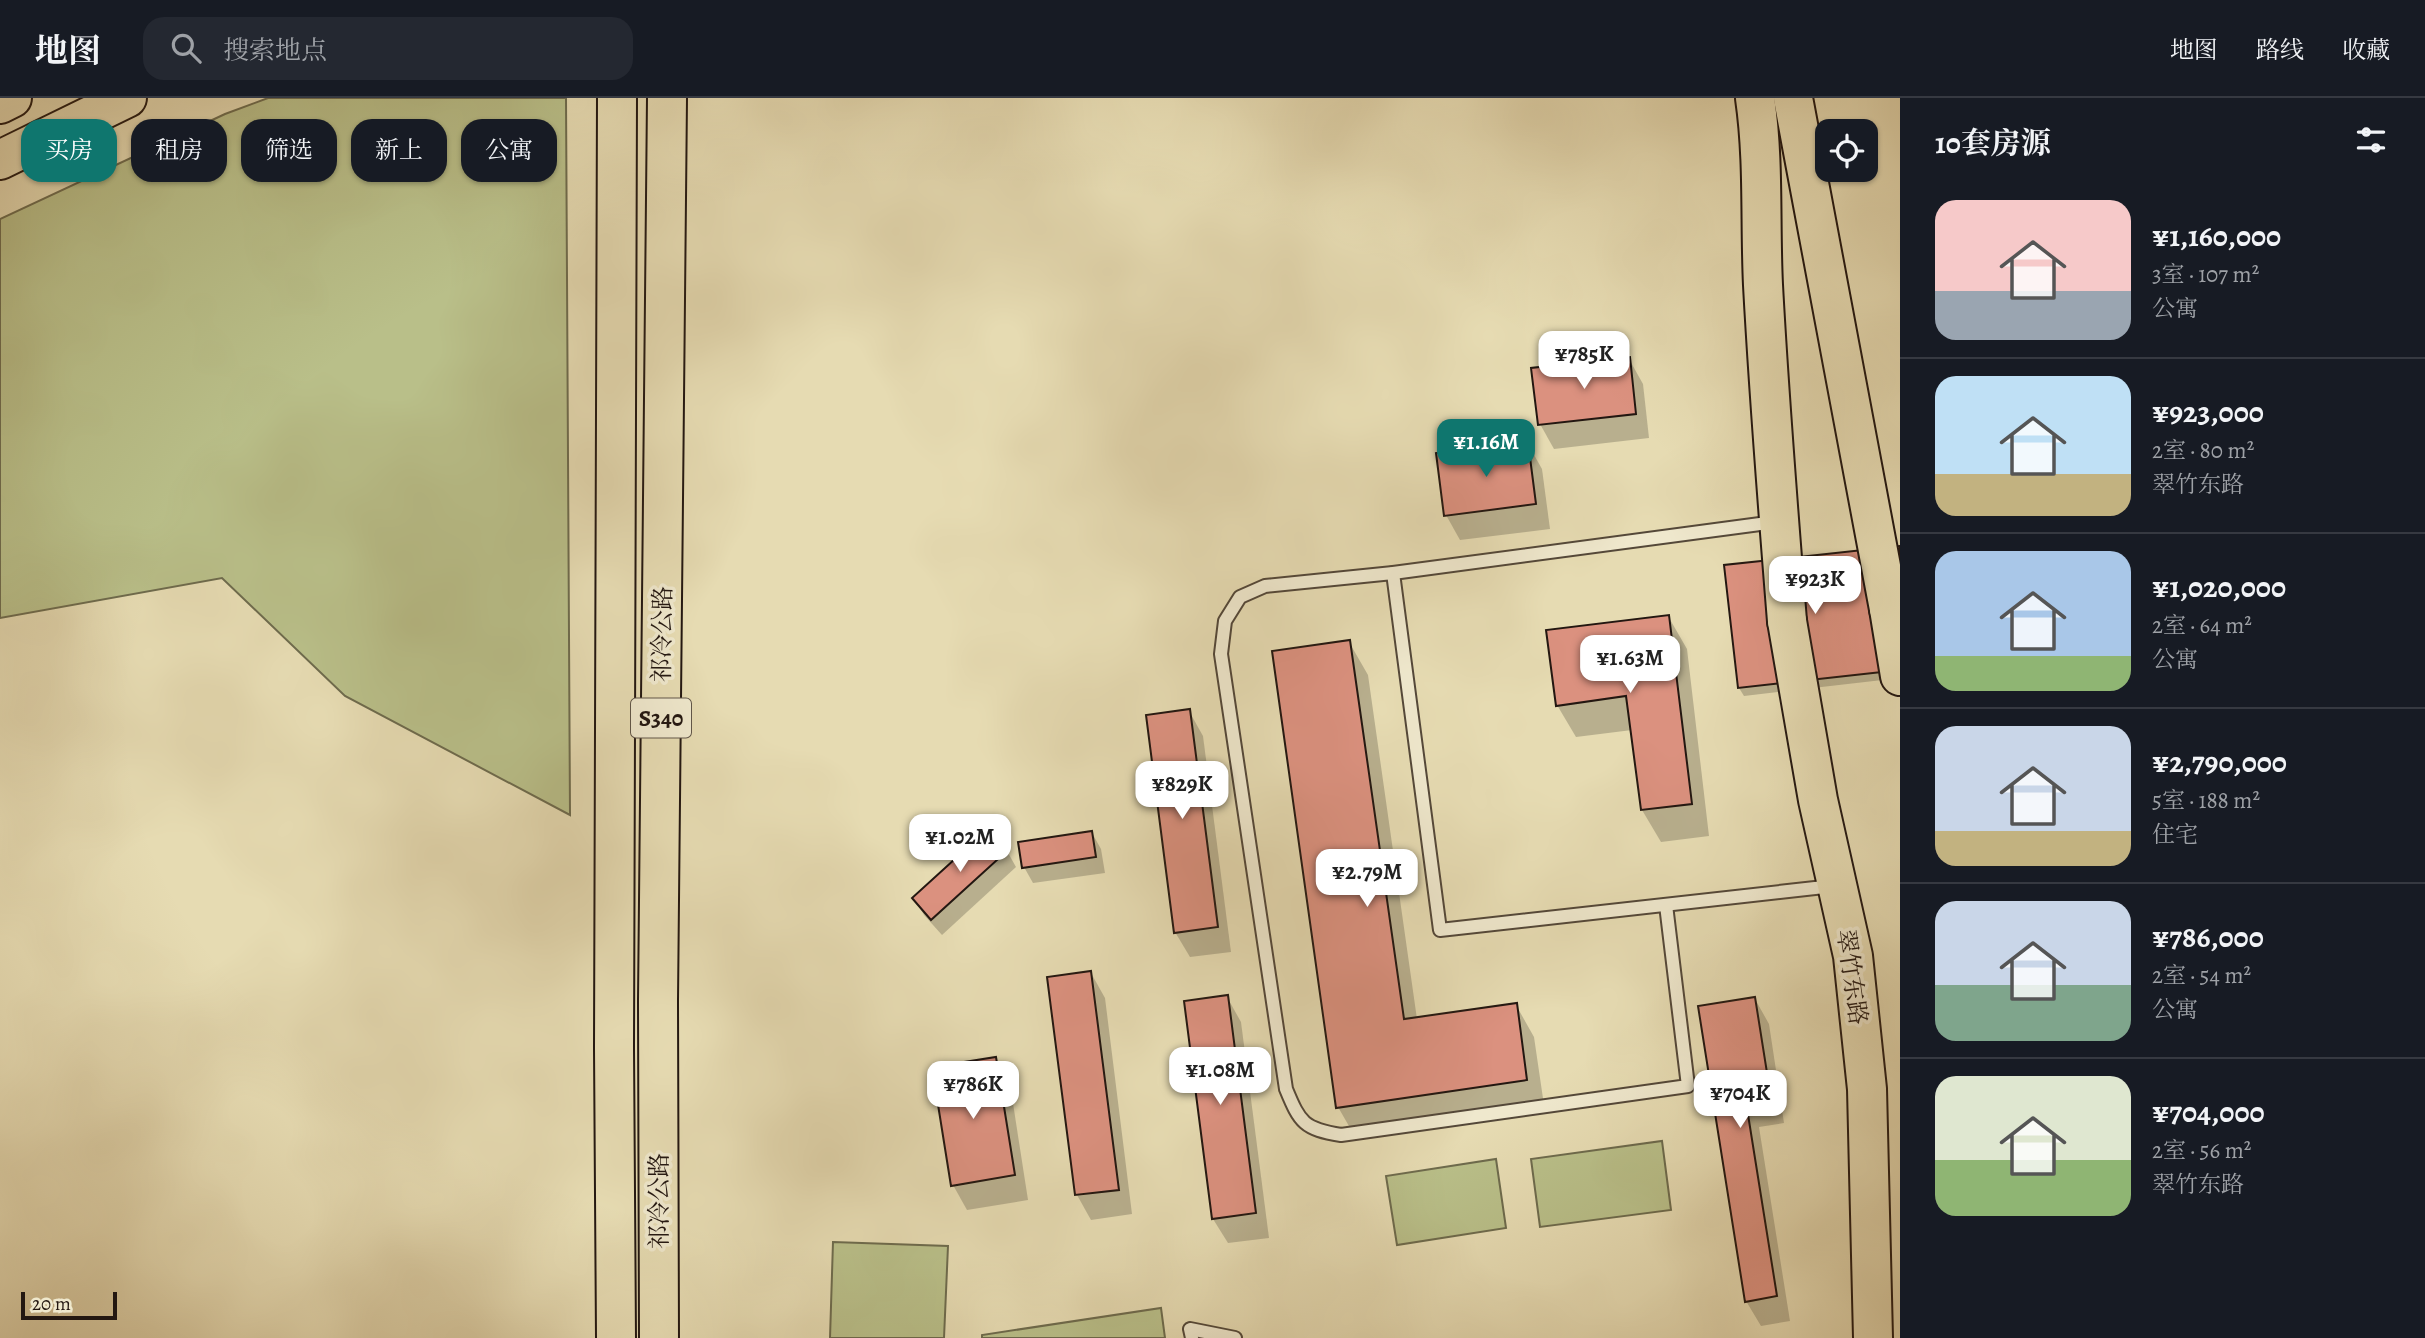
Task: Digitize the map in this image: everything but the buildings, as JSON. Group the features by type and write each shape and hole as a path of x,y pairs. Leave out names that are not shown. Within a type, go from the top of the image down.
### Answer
{"main road":[{"path":"0,104 12,98"},
{"path":"0,160 127,98"},
{"name":"祁冷公路","path":"616,1338 614,1020 617,98"},
{"name":"祁冷公路","path":"659,1338 659,973 667,98"},
{"path":"1793,98 1900,676"},
{"name":"翠竹东路","path":"1754,109 1769,404 1787,621 1818,800 1853,956 1867,1089 1873,1338"}],"lane":[{"path":"1667,905 1688,1086 1341,1135 1316,1131 1297,1117 1286,1089 1220,654 1225,621 1240,597 1265,586 1393,573 1779,521"},
{"path":"1393,573 1440,930 1837,885"},
{"path":"1192,1338 1190,1329 1235,1338"}],"green space":[{"path":"268,98 566,98 570,815 345,696 222,578 0,618 0,219 79,182 117,182 117,164 131,158 131,182 227,182 227,119 214,119"},
{"path":"1662,1141 1671,1210 1540,1227 1531,1159"},
{"path":"1496,1159 1506,1228 1397,1245 1386,1176"},
{"path":"833,1242 948,1246 944,1338 830,1338"},
{"path":"1161,1308 1165,1338 982,1338 982,1335"}]}
